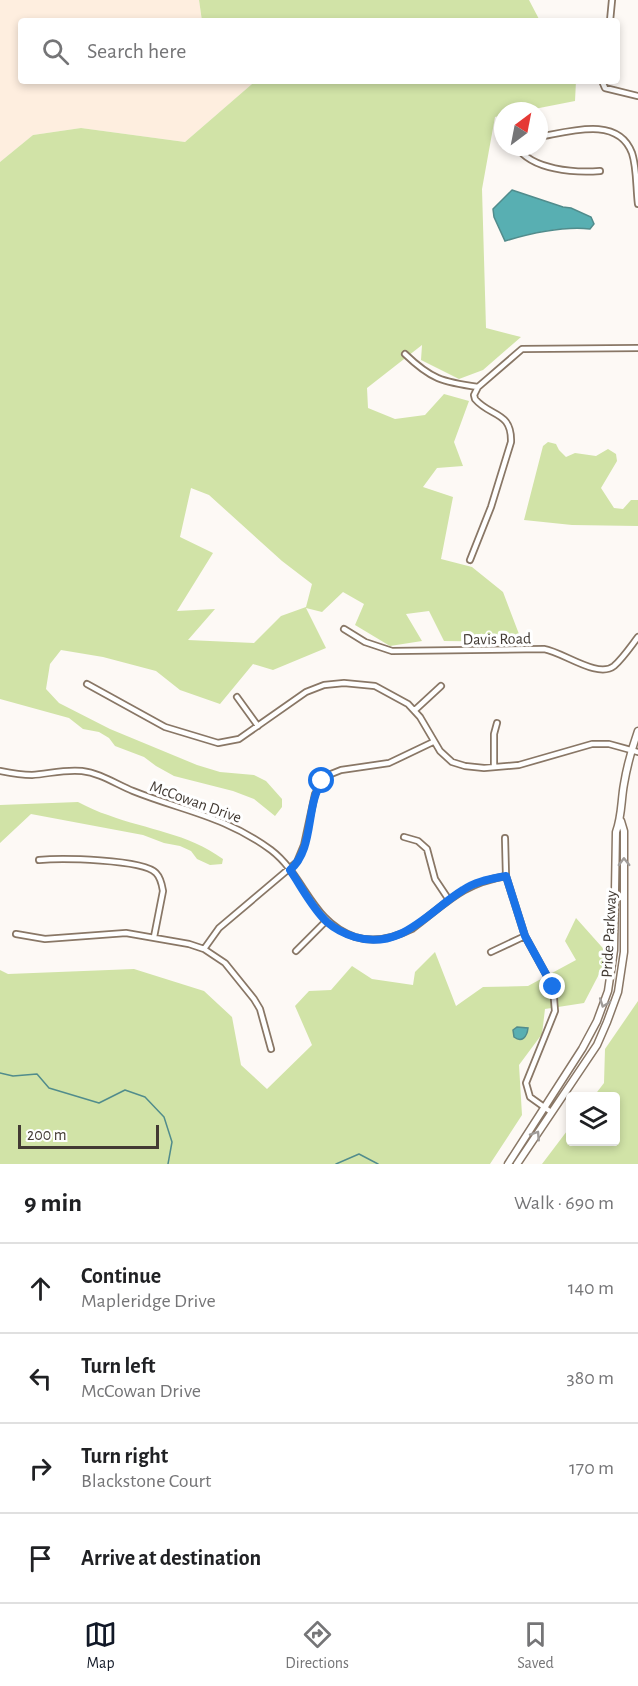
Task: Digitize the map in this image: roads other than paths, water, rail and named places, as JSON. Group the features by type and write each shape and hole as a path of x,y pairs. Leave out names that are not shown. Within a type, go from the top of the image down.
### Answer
{"main road":[{"name":"Pride Parkway","path":"508,1164 591,1035 608,991 614,950 616,832 621,821 624,784 635,751 638,731"},
{"name":"Pride Parkway","path":"517,1164 597,1045 618,992 624,952 624,831 621,821"}],"street":[{"path":"610,18 612,0"},
{"path":"603,84 605,88 638,96"},
{"path":"548,136 598,129 618,135 632,154 638,204"},
{"path":"527,156 556,169 578,172 600,171"},
{"path":"470,560 491,507 511,442 511,432 506,420 475,399 478,387 519,350 525,348 638,348"},
{"path":"405,354 434,378 478,387"},
{"name":"Davis Road","path":"344,629 365,642 392,651 544,649 554,650 598,670 609,669 615,665 638,637"},
{"path":"87,684 148,719 208,741 229,742 239,739 306,692 330,684 344,683 375,686 396,696 415,710 433,742 444,756 461,765 473,768 530,763 592,744 609,744 635,751"},
{"path":"415,710 441,686"},
{"path":"237,697 258,726"},
{"path":"494,767 496,723"},
{"path":"204,949 219,928 297,862 302,852 315,794 326,776 341,770 388,763 433,742"},
{"name":"McCowan Drive","path":"0,771 30,775 73,771 94,773 135,791 231,825 271,850 290,870 326,921 344,933 358,938 386,939 412,929 449,900 475,884 506,876"},
{"path":"404,837 418,841 427,849 435,879 449,900"},
{"path":"506,838 506,876 525,936 553,987 555,996 555,1011 526,1078 530,1097 551,1112"},
{"path":"39,860 83,858 143,867 155,872 163,891 154,937"},
{"path":"296,951 326,921"},
{"path":"16,934 45,939 118,932 154,937 204,949 225,963 254,999 260,1009 271,1049"},
{"path":"491,952 525,936"}],"water":[{"path":"512,190 571,208 591,217 594,224 590,229 569,228 547,231 505,241 494,217 493,209"},
{"path":"517,1027 528,1028 527,1034 522,1039 514,1037 513,1030"}],"waterway":[{"path":"0,1073 13,1076 37,1074 49,1088 99,1103 125,1090 145,1097 164,1117 172,1142 168,1164"},
{"path":"336,1164 359,1154 378,1164"}]}
